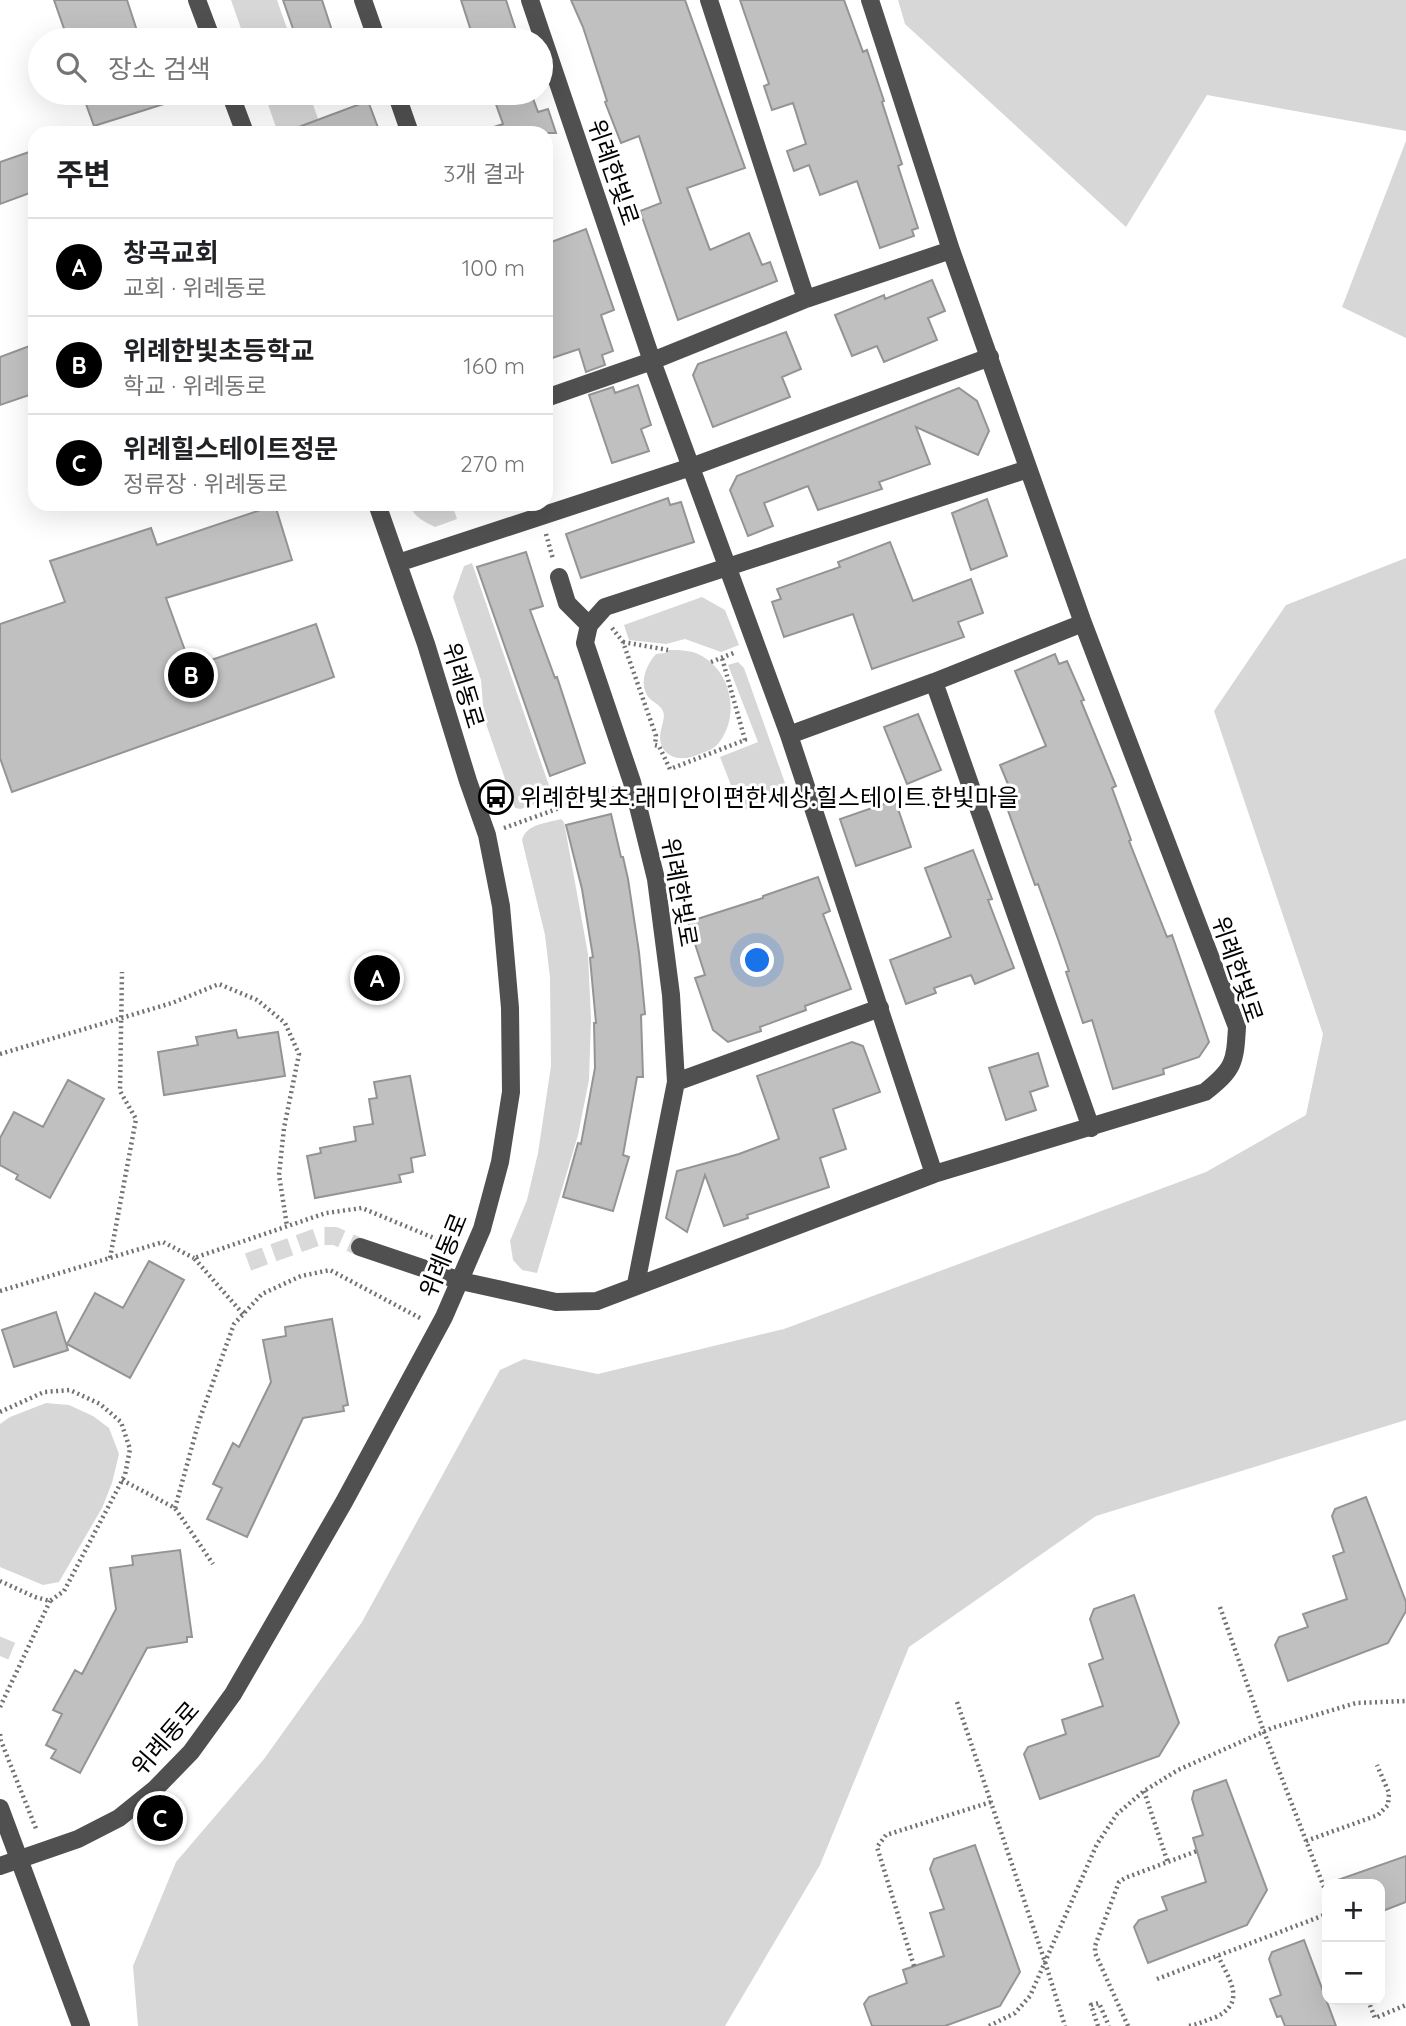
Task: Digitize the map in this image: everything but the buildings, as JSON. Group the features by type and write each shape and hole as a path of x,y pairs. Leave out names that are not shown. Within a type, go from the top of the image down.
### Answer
{"street":[{"path":"197,0 208,28"},
{"path":"363,0 373,28"},
{"name":"위례한빛로","path":"530,0 539,28"},
{"path":"709,0 806,299"},
{"name":"위례한빛로","path":"359,1247 461,1281 556,1302 597,1301 636,1284 934,1174 1205,1092 1224,1077 1235,1057 1237,1027 1083,624 951,250 870,0"},
{"name":"위례한빛로","path":"553,68 652,361 789,735 934,1174"},
{"path":"234,105 242,126"},
{"path":"400,105 408,126"},
{"path":"553,396 652,361 806,299 951,250"},
{"path":"398,563 691,467 990,357"},
{"path":"559,577 567,603 589,625 605,607 729,569 1028,469"},
{"name":"위례동로","path":"0,1867 78,1839 119,1818 155,1789 191,1752 233,1694 344,1502 438,1328 482,1229 500,1162 511,1092 510,1009 501,906 487,835 379,511"},
{"path":"789,735 1083,624"},
{"name":"위례한빛로","path":"589,625 584,643 632,782 656,879 671,995 676,1082 636,1284"},
{"path":"934,682 1091,1128"},
{"path":"676,1082 880,1007"},
{"path":"0,1808 80,2026"}],"path":[{"path":"541,516 559,577"},
{"path":"668,650 622,642 656,736 655,745 659,746 670,769 745,740 722,658 711,662"},
{"path":"487,835 632,782"},
{"path":"110,1258 136,1119 120,1091 122,972"},
{"path":"0,1054 172,1003 219,984 257,1000 285,1023 299,1054 284,1129 279,1175 287,1226"},
{"path":"194,1258 326,1213 362,1208 471,1253"},
{"path":"0,1291 163,1242 194,1258 243,1314"},
{"path":"175,1508 199,1421 234,1324 262,1294 301,1276 330,1270 438,1328"},
{"path":"0,1412 44,1392 70,1390 100,1404 121,1422 130,1449 125,1475 64,1591 50,1601 0,1707"},
{"path":"122,1480 175,1508 213,1564"},
{"path":"0,1581 34,1597 50,1601"},
{"path":"1220,1607 1264,1732 1322,1882"},
{"path":"989,2026 1015,2013 1030,1996 1097,1844 1117,1814 1144,1791 1178,1770 1264,1732 1356,1703 1406,1701"},
{"path":"957,1702 1065,2026"},
{"path":"0,1734 45,1851"},
{"path":"1306,1841 1378,1815 1388,1805 1389,1793 1377,1765"},
{"path":"1144,1791 1168,1863"},
{"path":"914,1966 877,1847 886,1835 990,1802"},
{"path":"1128,2026 1095,1953 1095,1946 1119,1882 1197,1851"},
{"path":"1157,1979 1322,1916"},
{"path":"1189,2026 1227,2011 1234,2000 1233,1987 1218,1956"},
{"path":"1098,2026 1091,2005 1099,2003 1109,2026"},
{"path":"1370,2005 1376,2018 1406,2006"}],"shaded area":[{"path":"231,0 277,0 287,28 241,28"},
{"path":"898,0 1406,0 1406,131 1207,95 1126,227 905,24"},
{"path":"268,105 313,105 321,126 276,126"},
{"path":"1406,141 1406,338 1342,307"},
{"path":"413,511 454,511 457,519 435,527"},
{"path":"1406,558 1406,1420 1096,1516 909,1647 820,1865 725,2026 138,2026 133,1966 176,1862 264,1759 362,1622 500,1370 524,1359 598,1374 784,1329 1206,1172 1306,1115 1323,1034 1214,711 1286,605"},
{"path":"472,563 553,797 521,809 515,808 484,718 481,680 453,597 464,566"},
{"path":"702,597 725,610 739,645 721,652 685,639 666,644 629,640 624,625"},
{"path":"668,650 693,652 711,663 720,673 730,697 729,723 724,735 716,746 689,758 671,756 662,747 660,735 663,712 649,698 644,687 646,669 652,658"},
{"path":"738,662 744,668 790,797 780,801 779,796 741,811 720,757 758,742 728,665"},
{"path":"561,819 564,822 588,954 591,1019 589,1080 578,1135 537,1273 522,1270 513,1260 510,1241 527,1200 538,1153 551,1066 550,978 545,935 522,840 532,827"},
{"path":"46,1403 69,1405 93,1416 109,1428 119,1454 102,1508 59,1582 43,1585 0,1567 0,1424 10,1417"}],"tunnel":[{"path":"248,1262 320,1236 335,1236 360,1247"},
{"path":"0,1656 7,1639"}],"place":[{"name":"위례한빛초등학교","path":"191,675"},
{"name":"위례한빛초.래미안이편한세상.힐스테이트.한빛마을","path":"496,797"},
{"name":"창곡교회","path":"377,978"},
{"name":"위례힐스테이트정문","path":"160,1818"}]}
